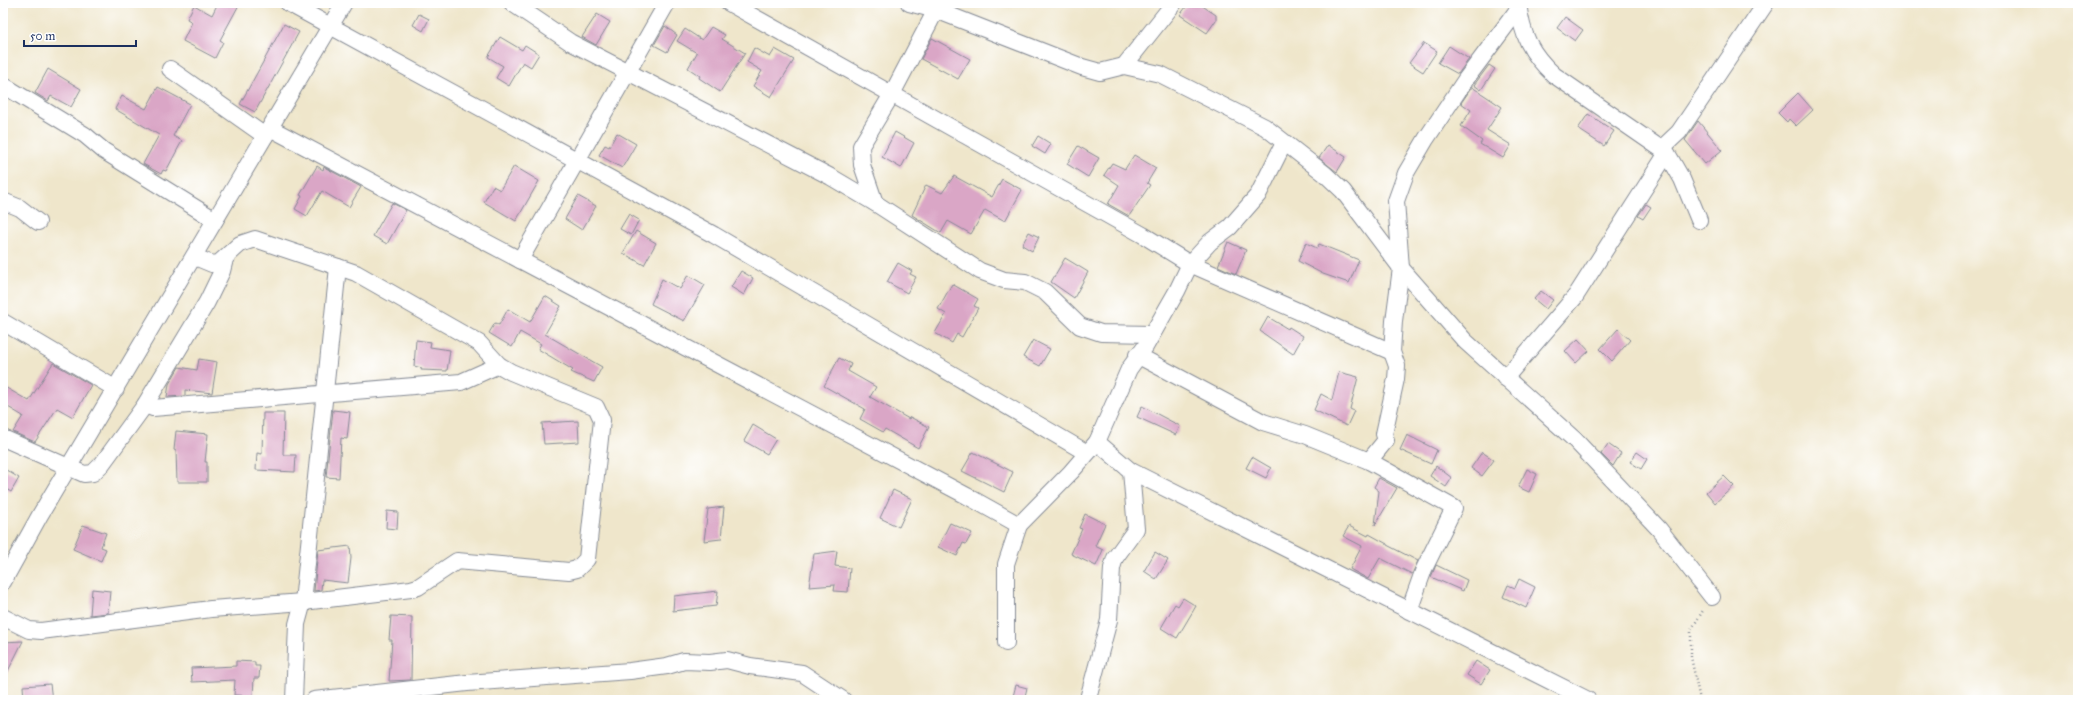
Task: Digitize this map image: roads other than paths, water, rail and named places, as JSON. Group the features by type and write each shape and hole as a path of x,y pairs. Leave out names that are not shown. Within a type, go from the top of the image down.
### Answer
{"street":[{"path":"288,3 714,235 1131,471 1588,700"},
{"path":"4,577 195,257 215,220 344,3"},
{"path":"512,3 570,42 831,176 980,272 1004,280 1025,282 1045,292 1080,326 1101,333 1152,334"},
{"path":"520,260 667,3"},
{"path":"729,3 1143,235 1190,264 1392,352"},
{"path":"909,3 936,7 1082,67 1100,72 1124,66 1160,74 1265,127 1325,174 1343,191 1401,268 1465,341 1575,440 1659,529 1712,597"},
{"path":"1124,66 1174,3"},
{"path":"1505,378 1575,297 1665,151 1687,121 1766,3"},
{"path":"1519,5 1524,33 1531,49 1540,62 1554,75 1665,151 1682,179 1699,220"},
{"path":"1369,461 1386,440 1384,434 1396,379 1396,366 1392,352 1394,320 1401,268 1396,201 1406,173 1466,78 1519,5"},
{"path":"875,203 862,165 860,152 861,146 892,94 936,7"},
{"path":"170,69 268,132 520,260 967,496 1019,526"},
{"path":"3,85 85,135 104,151 215,220"},
{"path":"1006,643 1006,564 1019,526 1092,448 1129,369 1145,347 1177,291 1190,264 1206,246 1243,214 1258,196 1284,143"},
{"path":"3,201 20,208 38,222"},
{"path":"3,617 29,630 41,631 211,609 303,602 411,589 418,587 457,561 569,571 582,566 587,559 602,420 600,412 596,407 511,372 499,365 479,343 356,274 338,267 255,239 240,244 219,263 212,264 195,257"},
{"path":"3,438 84,474 93,472 102,464 144,405 207,302 222,272 225,259"},
{"path":"294,700 297,624 303,602 338,267"},
{"path":"3,322 116,389"},
{"path":"1137,356 1262,422 1305,435 1369,461 1454,508 1424,570 1409,611"},
{"path":"144,405 153,408 461,382 499,365"},
{"path":"1089,695 1109,620 1112,568 1115,558 1136,530 1131,471"},
{"path":"314,700 467,683 630,670 667,666 684,661 710,662 727,660 750,666 802,673 843,700"}]}
